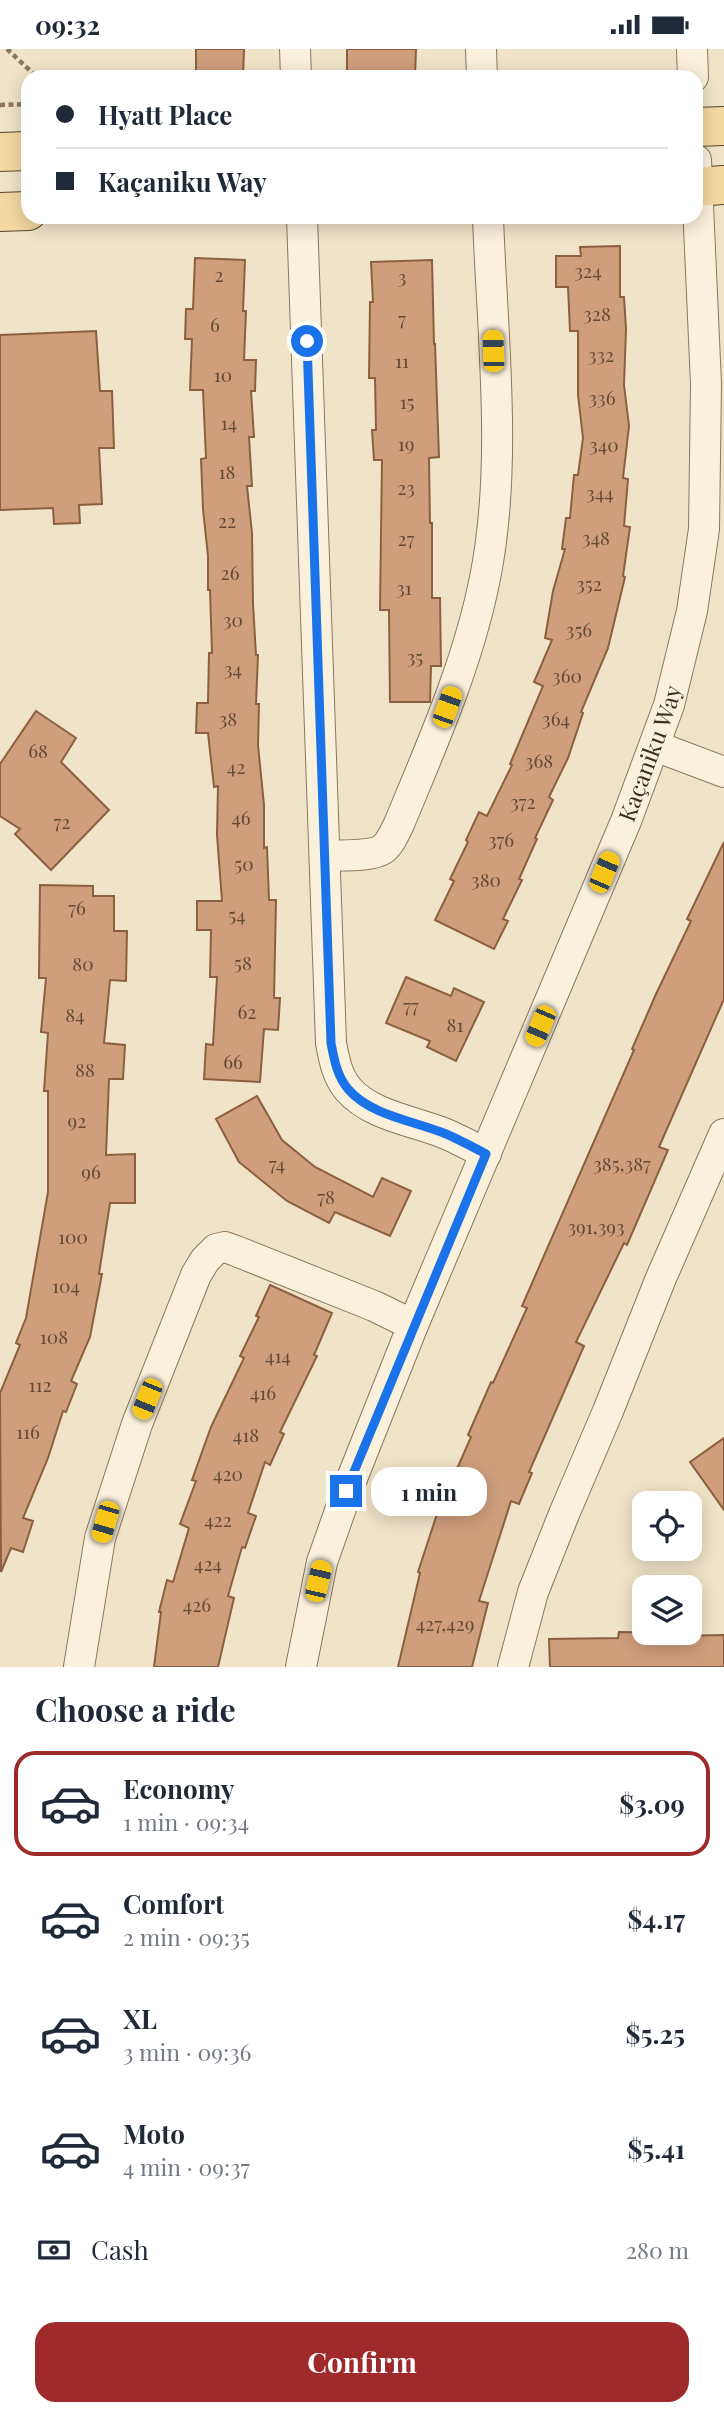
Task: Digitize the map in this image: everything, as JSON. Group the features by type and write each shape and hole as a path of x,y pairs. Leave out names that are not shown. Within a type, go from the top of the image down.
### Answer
{"main road":[{"path":"703,127 724,126"},
{"path":"0,152 21,151"},
{"path":"0,212 21,211"}],"street":[{"path":"295,49 296,70"},
{"path":"481,49 482,70"},
{"path":"692,49 693,70"},
{"name":"Kaçaniku Way","path":"301,1667 322,1562 346,1491 615,846 669,705 692,611 704,529 715,483 706,384 704,180"},
{"path":"302,224 331,1043 336,1067 346,1088 361,1101 446,1134 486,1154"},
{"path":"325,856 376,852 384,848 391,838 447,707 476,615 485,577 494,504 496,459 488,224"},
{"path":"655,746 724,772"},
{"path":"513,1667 533,1592 661,1278 724,1134"},
{"path":"79,1667 94,1566 115,1486 196,1275 211,1252 225,1247 374,1305 414,1325"}],"path":[{"path":"7,49 30,70"},
{"path":"0,105 21,104"}],"building":[{"path":"196,49 244,49 243,70 196,70"},
{"path":"347,49 416,49 415,70 347,70"},
{"path":"620,246 620,297 624,297 626,329 624,385 629,426 623,478 628,479 624,526 630,527 625,577 608,648 581,712 583,713 568,758 549,797 553,800 519,879 522,880 503,919 508,921 494,949 435,920 454,881 450,879 479,812 487,816 512,765 510,764 543,686 534,682 552,640 545,638 553,591 565,549 562,549 566,518 570,518 574,475 578,475 583,438 578,395 578,331 570,331 568,287 556,287 556,256 581,256 580,247"},
{"path":"195,258 245,260 244,360 256,360 255,391 251,391 254,437 249,437 252,486 247,486 258,655 256,704 259,704 258,745 264,805 264,848 267,847 269,900 276,900 274,998 280,998 278,1030 264,1029 260,1082 204,1079 206,1044 213,1045 217,977 210,977 211,930 197,930 197,901 222,901 217,835 218,786 214,787 208,733 196,733 197,703 208,703 209,653 212,653 201,459 206,458 203,390 190,390 192,339 185,339 186,309 193,309"},
{"path":"432,260 439,457 429,458 430,523 432,598 440,598 441,666 431,666 430,702 390,702 389,610 380,610 382,460 374,460 372,430 376,430 375,378 369,378 370,302 373,302 371,262"},
{"path":"96,331 100,391 112,391 114,448 99,448 102,504 79,505 80,523 54,524 53,508 0,510 0,335"},
{"path":"36,711 76,738 61,762 109,810 51,870 15,834 20,829 0,816 0,764"},
{"path":"724,842 724,999 659,1147 668,1150 627,1245 624,1243 576,1342 584,1346 529,1472 532,1473 519,1504 511,1501 479,1601 488,1603 472,1667 398,1667 420,1573 418,1572 437,1514 471,1437 468,1435 527,1308 522,1306 656,994 691,921 687,919"},
{"path":"40,885 93,886 93,896 114,896 114,931 127,931 126,981 110,980 104,1043 125,1045 123,1079 109,1079 106,1155 135,1154 135,1203 110,1203 99,1274 102,1274 90,1337 71,1381 77,1384 66,1412 63,1411 48,1458 23,1518 33,1521 23,1552 11,1548 1,1572 0,1393 20,1345 16,1343 26,1318 48,1192 48,1091 44,1091 48,1033 41,1032 46,978 39,978"},
{"path":"406,977 451,996 454,988 484,1002 456,1061 427,1047 430,1041 386,1023"},
{"path":"257,1096 282,1140 315,1167 373,1197 382,1178 411,1191 390,1236 335,1212 329,1223 287,1201 239,1162 216,1119"},
{"path":"270,1285 332,1313 314,1355 317,1356 280,1432 284,1434 270,1465 265,1462 248,1513 256,1516 245,1548 242,1547 228,1596 234,1598 218,1667 154,1667 159,1612 167,1580 173,1582 189,1528 180,1524 196,1481 192,1480 211,1427 244,1358 240,1356 259,1317 256,1316"},
{"path":"724,1438 724,1510 690,1462"},
{"path":"619,1632 632,1632 632,1645 702,1645 702,1635 724,1635 724,1667 550,1667 549,1639 618,1638"}],"route":[{"path":"307,341 331,1043 336,1067 346,1088 361,1101 446,1134 486,1154 346,1491"}]}
